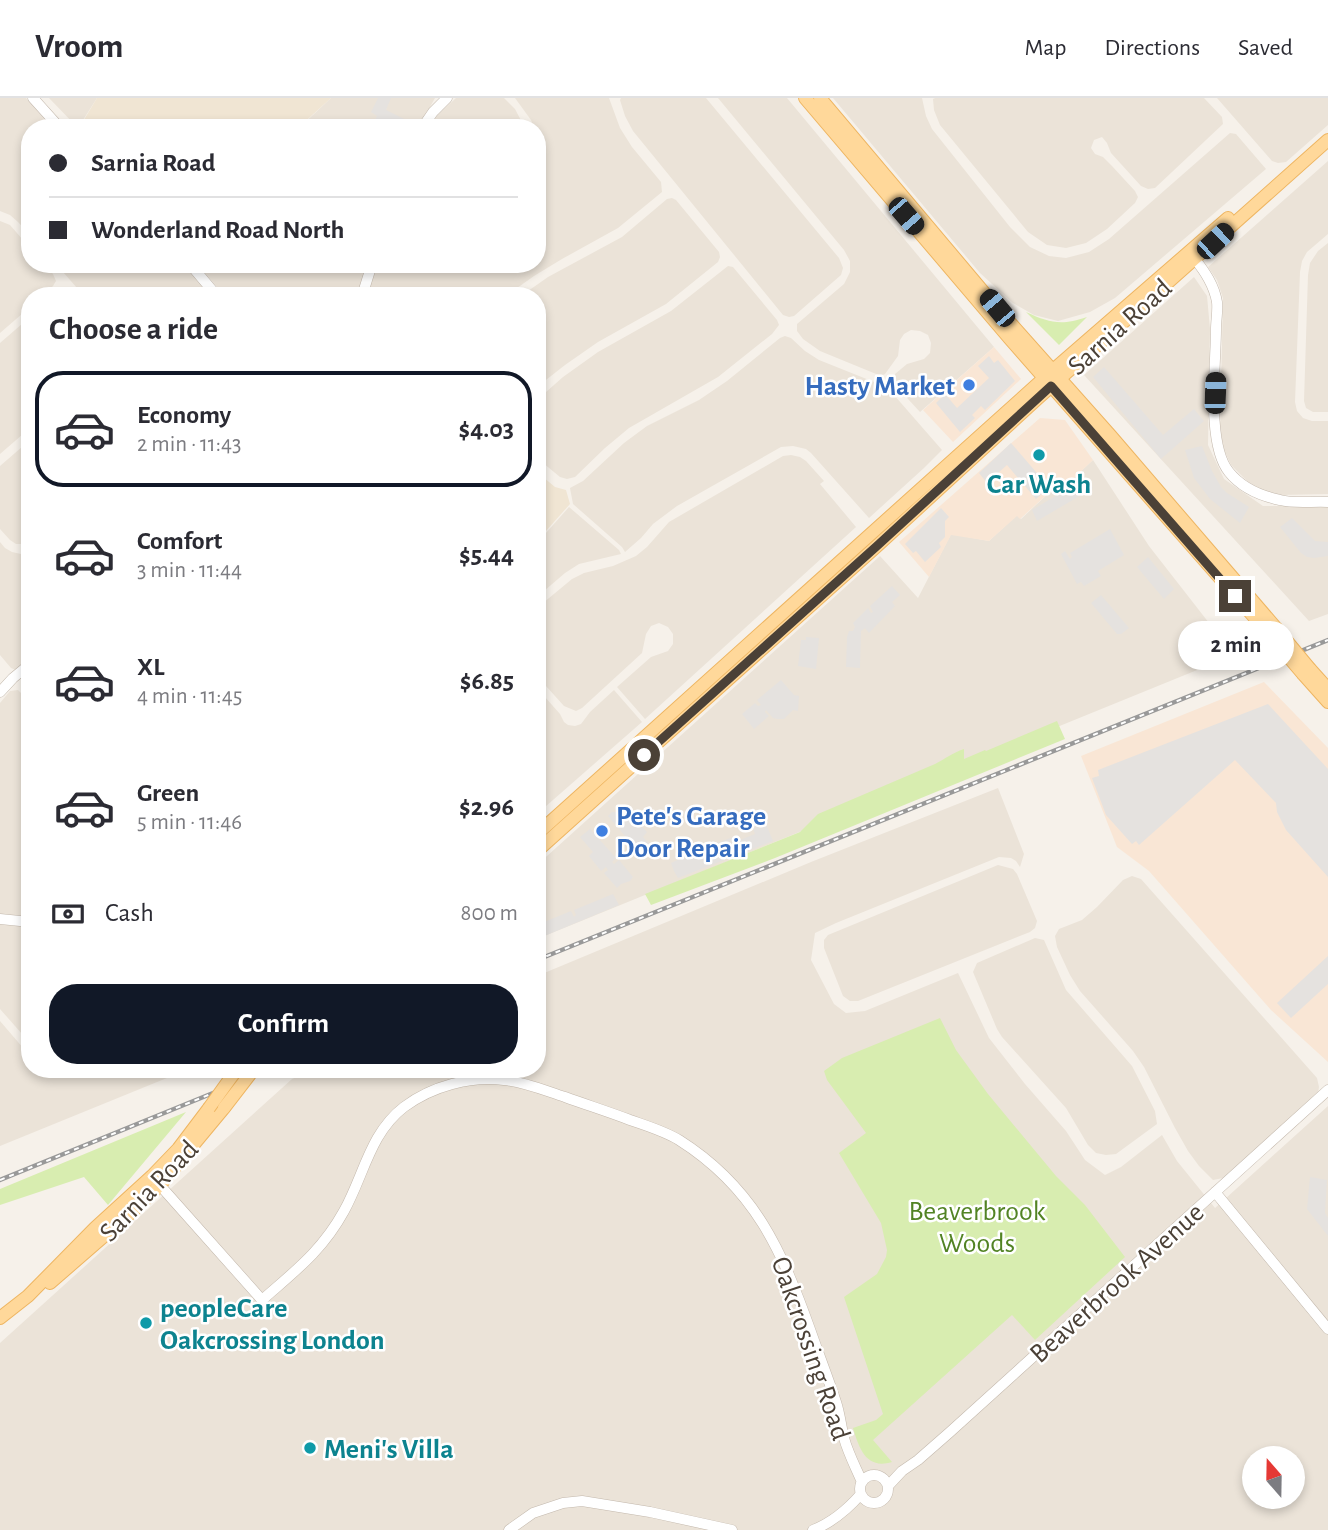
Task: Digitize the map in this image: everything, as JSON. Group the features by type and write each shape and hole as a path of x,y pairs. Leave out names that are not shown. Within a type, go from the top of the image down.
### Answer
{"main road":[{"path":"805,98 1273,631 1307,671 1328,702"},
{"path":"820,98 997,308 1052,379"},
{"name":"Sarnia Road","path":"546,826 1052,379 1328,130"},
{"name":"Sarnia Road","path":"546,843 878,545 1052,379 1195,259 1328,140"},
{"path":"1307,671 1328,689"},
{"name":"Sarnia Road","path":"156,1181 231,1078"},
{"name":"Sarnia Road","path":"0,1318 28,1296 54,1281 156,1181 224,1108 247,1078"}],"street":[{"path":"33,98 52,119"},
{"path":"428,119 447,98"},
{"path":"1195,259 1209,277 1217,301 1214,412 1220,457 1228,471 1257,493 1282,501 1328,502"},
{"path":"198,273 209,287"},
{"path":"0,692 21,672"},
{"path":"0,919 21,921"},
{"name":"Oakcrossing Road","path":"156,1181 262,1300 313,1255 327,1238 345,1209 374,1142 386,1124 404,1107 445,1085 484,1079 506,1080 656,1129 700,1155 734,1185 775,1243 800,1301 837,1405 844,1438 862,1482"},
{"name":"Beaverbrook Avenue","path":"888,1486 1328,1090"},
{"path":"1215,1192 1328,1329"},
{"name":"Oakcrossing Road","path":"851,1457 877,1476"},
{"name":"Beaverbrook Avenue","path":"877,1476 902,1471"},
{"path":"877,1476 885,1480 888,1486 887,1496 881,1502 873,1503 864,1497 860,1489 865,1478 877,1476"},
{"path":"813,1530 833,1520 864,1497"},
{"path":"509,1530 533,1513 563,1503 582,1501 650,1512 732,1530"}],"shaded area":[{"path":"0,98 26,98 44,119 21,119 21,225 10,215 0,211"},
{"path":"49,98 97,98 84,119 69,119"},
{"path":"97,98 331,98 308,119 84,119"},
{"path":"331,98 435,98 423,119 309,119"},
{"path":"378,98 391,98 386,110 404,119 376,119 377,116 371,112"},
{"path":"456,98 504,98 520,119 435,119"},
{"path":"515,98 609,98 620,128 661,182 662,192 618,228 546,269 546,119 530,119"},
{"path":"621,98 706,98 839,258 843,268 841,275 794,316 783,315 633,131 625,116"},
{"path":"718,98 787,98 994,347 920,412 896,386 895,374 907,364 924,359 930,353 928,335 911,330 904,334 900,340 898,356 881,376 820,351 797,331 797,324 844,284 850,272 850,261 844,250"},
{"path":"833,98 922,98 932,129 1010,227 1030,247 1049,256 1066,258 1089,252 1109,239 1230,133 1236,134 1266,169 1115,298 1090,312 1058,321 1034,315 1013,303 980,273"},
{"path":"935,98 1204,98 1222,117 1223,124 1155,188 1148,189 1141,186 1111,153 1102,137 1094,140 1091,148 1095,154 1103,157 1138,197 1107,229 1086,243 1066,248 1047,245 1028,232 940,125 934,110"},
{"path":"1217,98 1328,98 1328,125 1286,162 1278,163 1272,161"},
{"path":"1328,161 1328,234 1307,252 1300,272 1295,402 1297,411 1303,418 1328,421 1328,494 1280,495 1249,483 1231,465 1223,448 1220,429 1223,298 1217,280 1208,267"},
{"path":"667,199 676,200 719,252 718,262 666,304 598,342 546,380 546,287 534,287 622,237"},
{"path":"0,221 10,225 21,238 21,273 52,273 56,281 52,287 21,287 21,315 0,333"},
{"path":"1328,243 1328,412 1313,412 1306,408 1304,401 1308,275 1310,263"},
{"path":"728,266 733,267 779,325 772,334 718,377 629,428 575,477 560,477 546,465 546,392 598,352 671,311"},
{"path":"64,273 193,273 205,287 76,287"},
{"path":"205,273 364,273 360,287 217,287"},
{"path":"375,273 539,273 519,287 370,287"},
{"path":"1194,277 1207,296 1210,329 1208,445 1224,479 1263,506 1328,506 1328,614 1309,621 1084,375"},
{"path":"21,325 21,436 0,454 0,343"},
{"path":"785,336 819,360 879,384 894,395 942,450 869,518 811,453 793,446 781,447 677,506 653,524 625,552 573,504 570,488 583,481 624,443 647,426 699,400"},
{"path":"994,347 1021,379 953,442 923,410"},
{"path":"989,356 994,363 998,360 1015,381 985,410 981,406 972,415 975,418 960,432 936,403 945,394 957,408 989,378 978,366"},
{"path":"1104,367 1163,435 1194,409 1204,421 1161,459 1093,377"},
{"path":"1040,418 1065,420 1093,460 1057,494 1052,490 1020,519 1017,516 989,541 951,535 929,577 899,542"},
{"path":"1011,443 1049,487 1036,499 1007,465 987,483 979,473"},
{"path":"1202,446 1221,487 1249,507 1240,523 1210,499 1194,478 1185,450"},
{"path":"21,448 21,544 10,540 0,529 0,466"},
{"path":"791,455 806,461 824,481 820,484 856,527 645,719 617,687 651,657 668,651 673,644 673,634 668,627 659,623 651,626 646,634 642,653 582,708 576,711 564,706 546,686 546,601 572,579 584,573 613,566 636,556 669,522 783,456"},
{"path":"1093,460 1149,546 1234,655 546,935 546,857 880,556 918,598 951,534 989,541 1017,515 1021,519 1053,489 1057,493"},
{"path":"1086,478 1093,488 1037,521 1032,510"},
{"path":"546,480 555,487 566,490 570,504 546,531"},
{"path":"569,507 621,554 579,564 546,589 546,533"},
{"path":"941,508 949,517 945,521 945,537 939,543 941,547 925,562 916,551 913,553 905,544"},
{"path":"1292,518 1315,541 1328,542 1328,556 1314,558 1301,553 1280,527"},
{"path":"1110,529 1124,555 1098,571 1101,576 1084,586 1081,582 1077,584 1061,554 1065,551 1070,559 1070,553"},
{"path":"0,542 12,552 21,554 21,667 16,670 11,668 0,655"},
{"path":"1148,557 1174,589 1164,599 1137,567"},
{"path":"892,586 900,595 892,602 895,606 869,633 865,628 861,631 860,668 846,667 847,637 849,631 853,631 855,627 853,623 868,608 873,612 870,606"},
{"path":"1101,595 1129,628 1121,634 1117,634 1091,603"},
{"path":"806,637 819,638 816,669 798,666 801,640 806,640"},
{"path":"781,680 794,695 799,696 798,711 793,710 784,719 777,719 766,710 769,716 754,729 742,714 755,703 761,705 757,700"},
{"path":"1264,682 1328,748 1328,1062 1271,1010 1149,871 1117,847 1081,756"},
{"path":"18,690 21,693 21,917 0,914 0,703 10,691"},
{"path":"614,690 642,722 546,806 546,698 564,722 575,726 581,724"},
{"path":"1268,704 1328,769 1328,877 1286,830 1277,812 1276,803 1235,760 1139,845 1136,841 1132,844 1106,815 1092,778 1099,776 1098,770"},
{"path":"998,788 1024,854 1020,867 1011,858 999,857 836,923 815,933 811,960 834,1004 846,1013 865,1011 958,973 989,1038 1066,1131 1085,1160 1105,1175 1121,1167 1162,1135 1177,1161 1215,1208 1328,1106 1328,1530 0,1530 0,1343 292,1079 546,1078 546,972"},
{"path":"626,809 647,832 643,837 653,848 643,857 608,816 612,812"},
{"path":"766,824 773,841 678,878 674,871 671,863 696,852 698,857 714,851 712,845 738,835 740,840 755,834 753,828"},
{"path":"590,829 616,858 612,862 614,864 619,860 633,877 630,881 617,888 604,873 608,870 606,867 601,871 589,856 593,852 580,837"},
{"path":"998,865 1013,869 1017,874 1037,921 1035,928 858,1001 850,1001 843,996 824,948 824,940 828,935"},
{"path":"1132,876 1141,879 1317,1078 1318,1093 1223,1178 1213,1180 1188,1151 1144,1067 1080,991 1057,947 1055,936 1059,929 1082,920 1123,880"},
{"path":"613,894 619,905 546,935 546,921 571,911 574,917 574,910"},
{"path":"0,924 21,926 21,1033 0,1009"},
{"path":"1035,938 1044,940 1066,990 1132,1066 1155,1111 1157,1124 1116,1154 1096,1153 1088,1145 1066,1108 1002,1037 973,972 977,963"},
{"path":"1328,956 1328,984 1291,1018 1277,1003"},
{"path":"0,1021 21,1046 21,1078 167,1078 0,1146"},
{"path":"1310,1177 1327,1180 1325,1213 1328,1218 1328,1236 1307,1209"}],"green space":[{"path":"1026,312 1056,322 1070,322 1087,317 1059,345"},
{"path":"1057,721 1065,739 775,858 651,905 645,894 800,832 818,814 935,764 960,750 964,749 964,759"},
{"name":"Beaverbrook Woods","path":"940,1018 956,1050 988,1094 1056,1176 1085,1205 1125,1257 1035,1340 1012,1315 873,1440 892,1462 883,1464 865,1456 853,1428 876,1420 883,1414 844,1297 877,1274 887,1250 881,1223 839,1153 866,1133 827,1080 824,1071 842,1058"},
{"path":"186,1112 108,1205 84,1177 0,1205 0,1189"}],"railway":[{"path":"546,956 1328,640"},
{"path":"0,1180 246,1078"}],"place":[{"name":"Hasty Market","path":"969,385"},
{"name":"Car Wash","path":"1039,455"},
{"name":"Pete's Garage Door Repair","path":"602,831"},
{"name":"peopleCare Oakcrossing London","path":"146,1323"},
{"name":"Meni's Villa","path":"310,1448"}],"route":[{"path":"644,755 983,451 1051,386 1235,596"}]}
